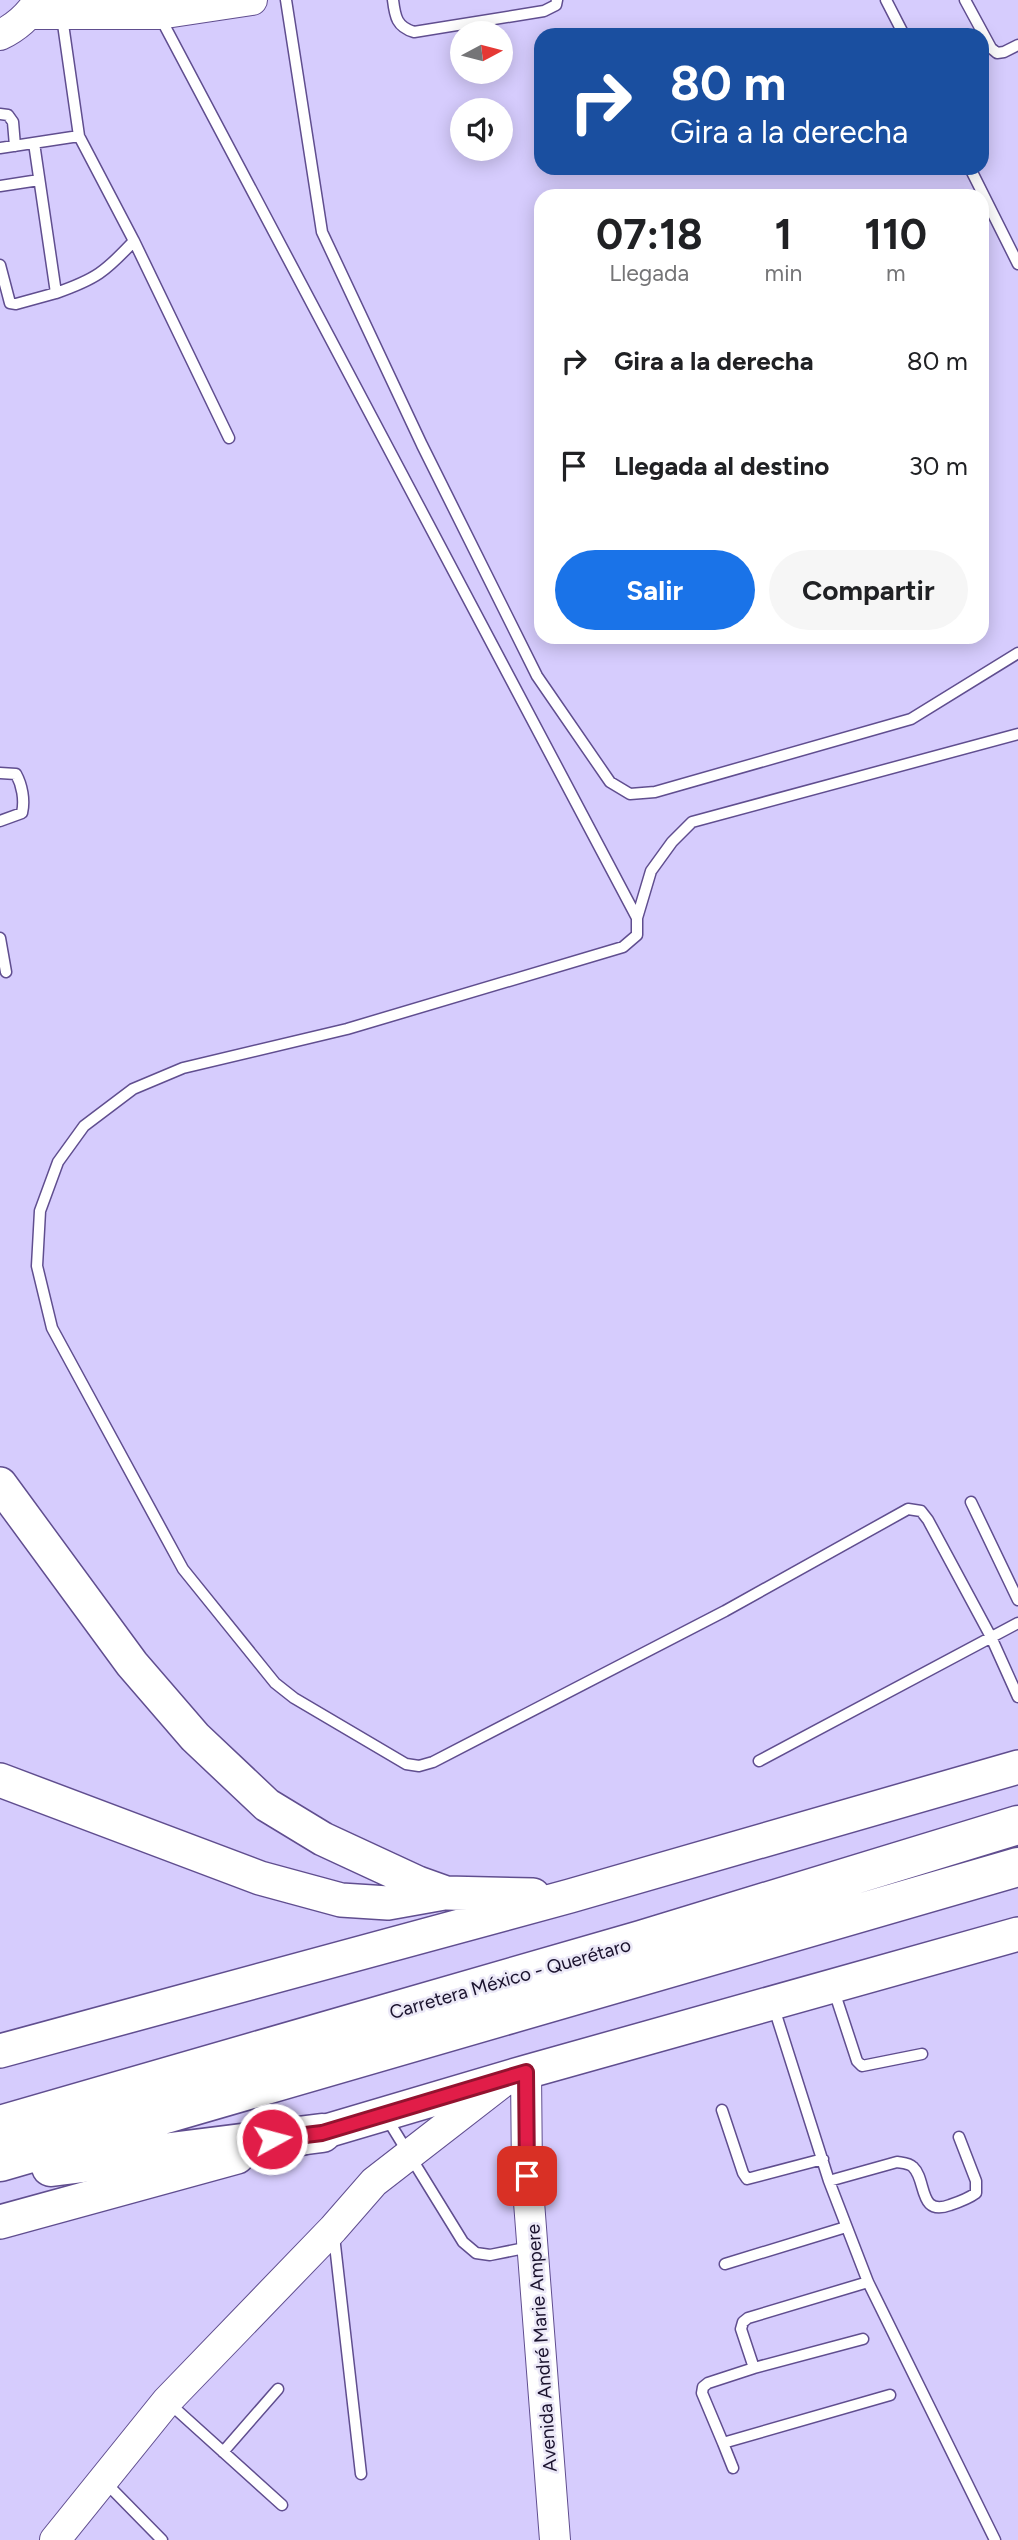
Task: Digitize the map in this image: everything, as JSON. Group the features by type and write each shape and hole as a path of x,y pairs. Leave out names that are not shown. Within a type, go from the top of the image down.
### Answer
{"highway":[{"name":"Carretera México - Querétaro","path":"0,2125 641,1940 1018,1825"},
{"name":"Carretera México - Querétaro","path":"0,2162 1018,1867"},
{"path":"0,2174 322,2133"}],"main road":[{"path":"0,35 44,9 206,7 252,0"},
{"path":"0,1484 132,1664 195,1737 267,1805 323,1839 446,1893"},
{"path":"0,2051 570,1896 1018,1767"},
{"path":"0,1780 260,1878 341,1900 388,1903 446,1893 570,1896"},
{"path":"0,2222 1018,1934"},
{"path":"55,2540 167,2401 333,2229 374,2182 518,2074"},
{"name":"Avenida André Marie Ampere","path":"518,2074 555,2540"}],"lane":[{"path":"286,0 322,232 422,445 537,676 610,782 630,794 655,792 911,719 1018,653"},
{"path":"393,0 395,17 403,29 414,32 544,10 556,5 557,0"},
{"path":"886,0 900,28"},
{"path":"965,0 980,28"},
{"path":"168,7 188,74 637,918"},
{"path":"44,9 79,136 134,241 229,438"},
{"path":"989,44 997,53 1018,45"},
{"path":"0,114 8,115 13,122 15,146"},
{"path":"0,148 79,136"},
{"path":"34,143 56,293"},
{"path":"0,186 38,180"},
{"path":"989,206 1018,264"},
{"path":"0,265 10,303 16,304 90,281 111,266 134,241"},
{"path":"1018,734 692,822 672,842 651,871 637,918 637,935 623,947 348,1029 183,1068 134,1089 84,1126 58,1162 40,1211 37,1266 52,1328 183,1569 275,1683 294,1698 406,1764 419,1766 445,1755 725,1611 908,1509 921,1511 928,1520 991,1637 1018,1697"},
{"path":"0,773 16,774 20,781 24,805 22,813 0,821"},
{"path":"0,938 6,972"},
{"path":"971,1502 1018,1600"},
{"path":"759,1761 1018,1623"},
{"path":"832,1985 862,2066 922,2054"},
{"path":"772,2002 830,2181 868,2282 995,2540"},
{"path":"722,2110 747,2179 823,2159"},
{"path":"385,2115 463,2242 476,2253 490,2255 533,2247"},
{"path":"830,2181 897,2162 907,2163 915,2168 926,2199 933,2207 941,2208 976,2193 976,2181 959,2137"},
{"path":"725,2264 846,2227"},
{"path":"333,2229 361,2474"},
{"path":"754,2368 741,2329 743,2322 868,2282"},
{"path":"733,2468 702,2393 703,2387 754,2368 863,2339"},
{"path":"223,2452 278,2389"},
{"path":"723,2443 890,2395"},
{"path":"167,2401 282,2505"},
{"path":"103,2480 162,2540"}],"shaded area":[{"path":"0,0 1018,0 1018,2540 0,2540"}],"route":[{"path":"272,2139 322,2133 526,2072 527,2176"}]}
